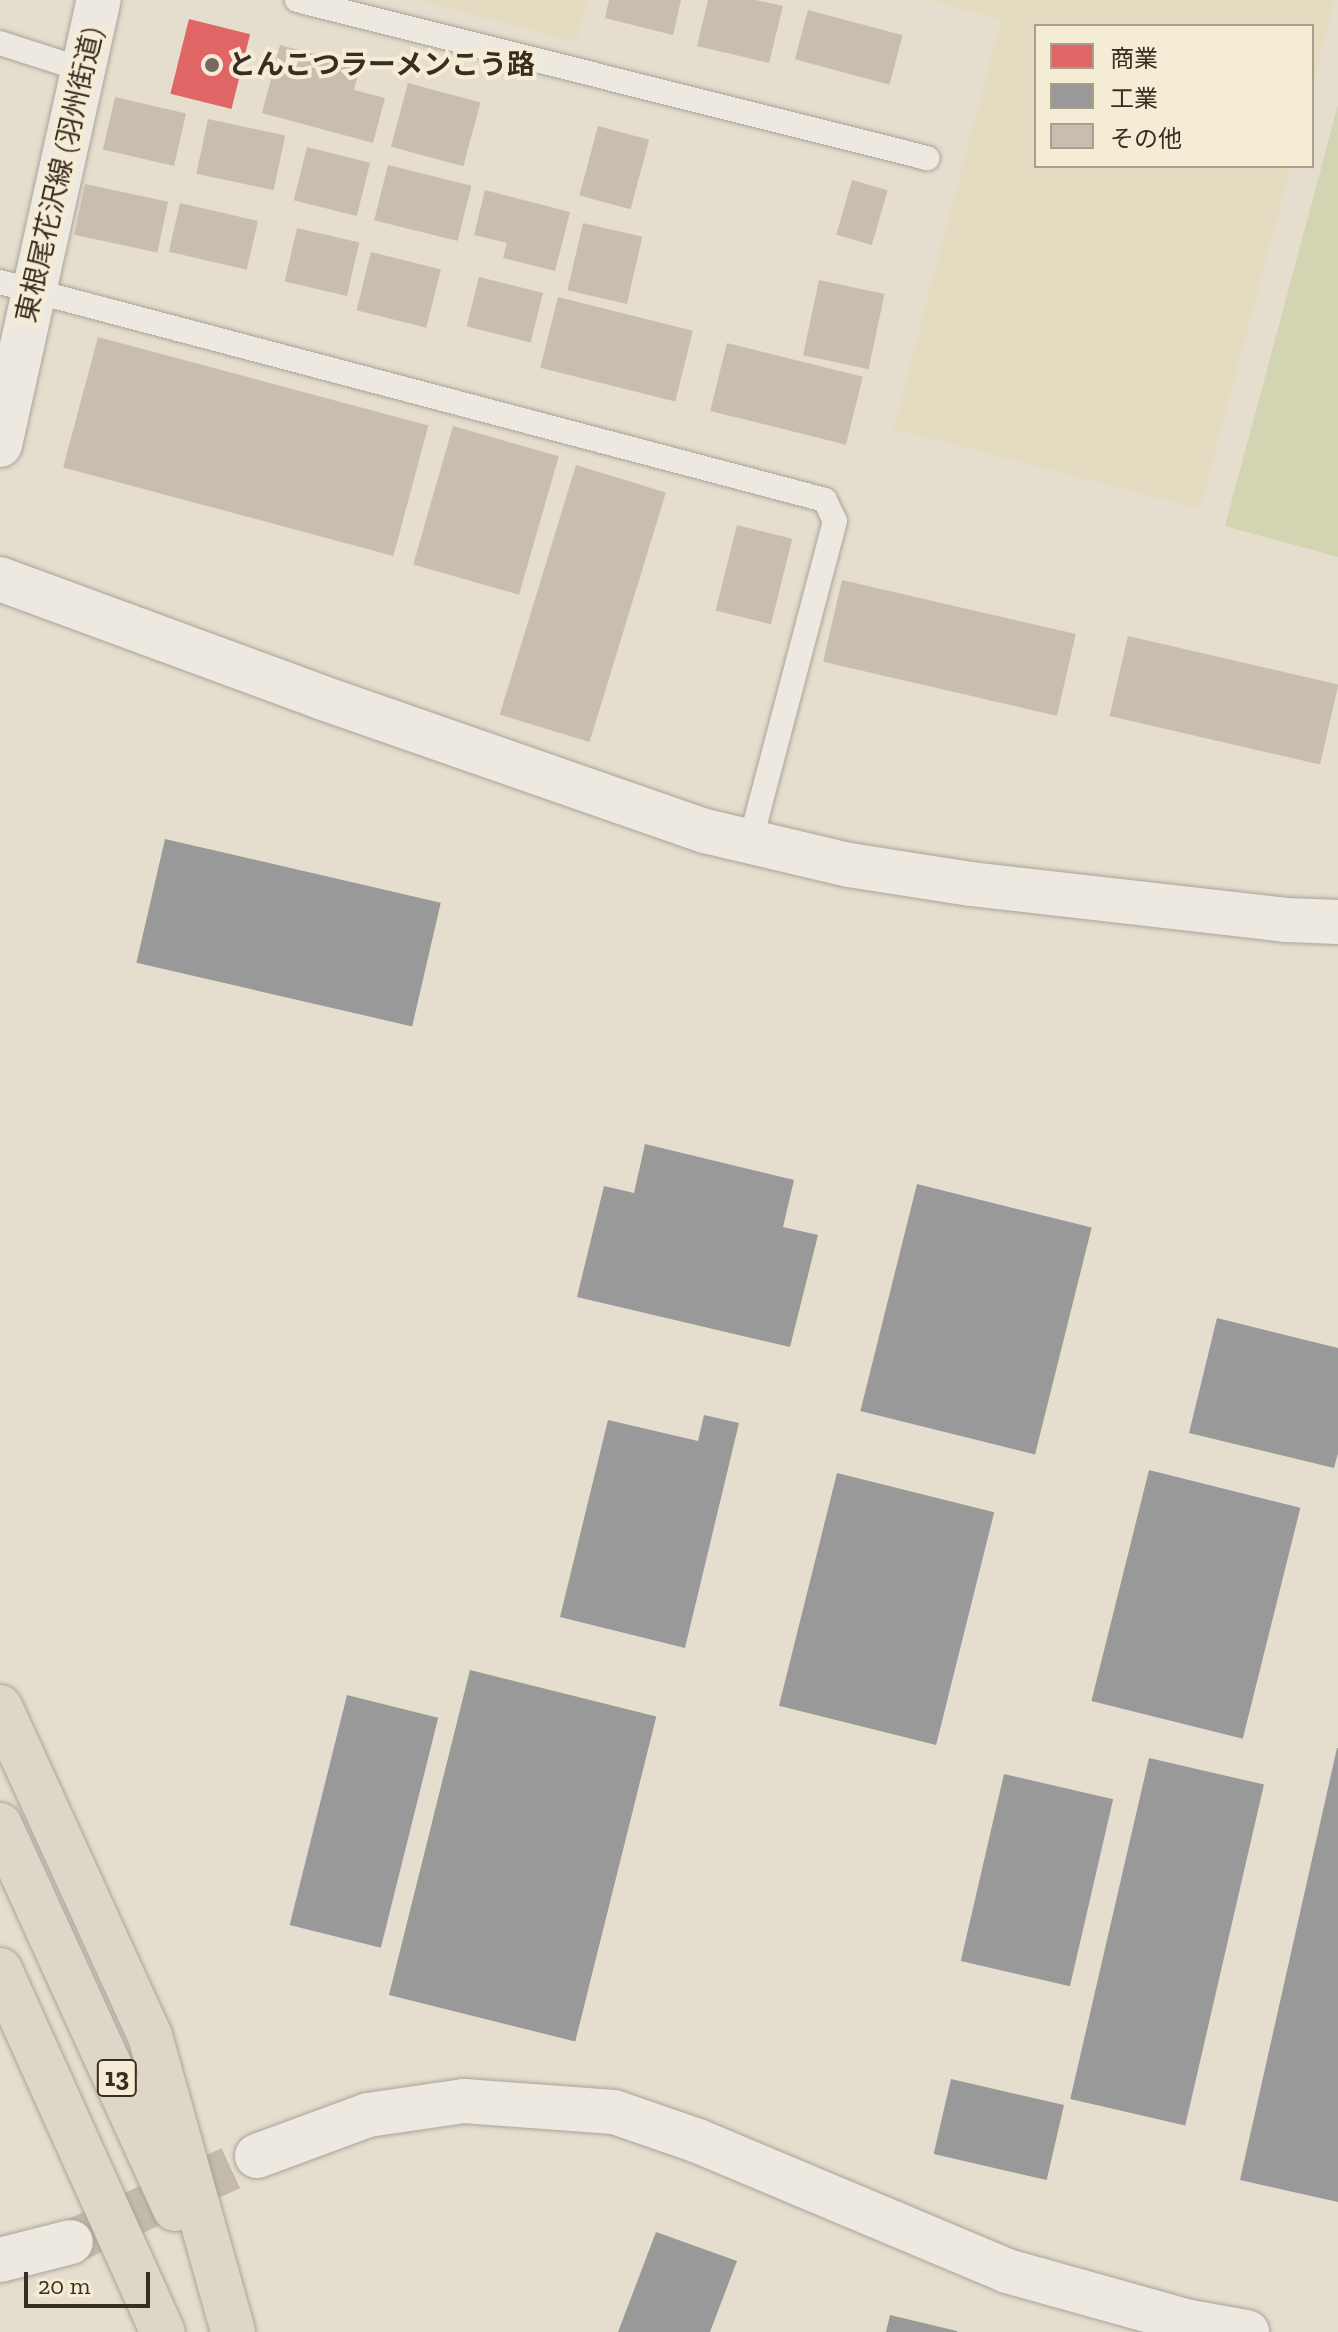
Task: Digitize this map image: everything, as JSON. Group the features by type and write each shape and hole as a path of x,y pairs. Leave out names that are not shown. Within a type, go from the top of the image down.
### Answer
{"highway":[{"path":"0,1707 150,2036 232,2332"},
{"name":"13","path":"0,1825 232,2332"},
{"name":"13","path":"0,1970 163,2332"}],"street":[{"name":"東根尾花沢線 (羽州街道)","path":"0,445 17,287 84,70 99,0"},
{"path":"0,579 320,697 705,831 849,865 971,884 1286,920 1338,922"},
{"path":"257,2156 368,2115 464,2101 614,2112 698,2141 1007,2271 1190,2322 1247,2332"},
{"path":"0,2260 71,2242"}],"lane":[{"path":"297,0 927,158"},
{"path":"0,43 84,70"},
{"path":"17,287 825,500 835,521 750,842"}],"shaded area":[{"path":"417,0 588,0 576,42"},
{"path":"928,0 1335,0 1314,79 1314,24 1034,24 1034,168 1290,168 1200,509 893,429 1001,20"}],"green space":[{"path":"1338,105 1338,557 1225,526"}],"building: 商業":[{"path":"189,19 250,34 232,109 170,94"}],"building: 工業":[{"path":"165,839 441,903 412,1026 136,963"},
{"path":"645,1144 794,1180 783,1227 818,1235 790,1347 577,1297 604,1186 634,1193"},
{"path":"917,1184 1092,1228 1035,1455 860,1411"},
{"path":"1217,1318 1338,1348 1338,1453 1334,1468 1189,1433"},
{"path":"704,1415 739,1423 685,1648 560,1617 608,1420 698,1441"},
{"path":"1149,1470 1300,1508 1243,1739 1091,1701"},
{"path":"837,1473 994,1512 936,1745 779,1706"},
{"path":"470,1670 656,1716 575,2041 389,1995"},
{"path":"347,1695 438,1718 381,1948 290,1925"},
{"path":"1338,1748 1338,2202 1240,2180"},
{"path":"1149,1758 1264,1785 1185,2126 1070,2099"},
{"path":"1004,1774 1113,1799 1070,1986 961,1961"},
{"path":"951,2079 1064,2105 1047,2180 934,2154"},
{"path":"656,2232 737,2261 710,2332 618,2332"},
{"path":"890,2315 957,2331 957,2332 886,2332"}],"building: その他":[{"path":"609,0 681,0 673,35 605,18"},
{"path":"708,0 756,0 783,6 769,63 697,46"},
{"path":"808,10 903,35 889,85 795,59"},
{"path":"280,45 360,67 354,90 385,98 373,143 262,113"},
{"path":"408,83 480,102 463,166 391,147"},
{"path":"115,97 186,113 174,166 103,150"},
{"path":"208,119 285,135 274,190 196,174"},
{"path":"598,126 649,140 631,209 579,196"},
{"path":"307,147 370,163 357,216 294,200"},
{"path":"388,165 471,186 458,241 374,220"},
{"path":"852,180 888,190 872,245 836,235"},
{"path":"85,184 168,202 157,253 74,235"},
{"path":"485,190 570,212 555,271 503,258 507,243 474,235"},
{"path":"180,203 258,221 247,270 169,252"},
{"path":"583,223 642,237 627,304 567,290"},
{"path":"297,228 359,242 347,296 285,282"},
{"path":"371,252 441,269 426,328 356,310"},
{"path":"479,277 543,293 531,342 467,326"},
{"path":"819,280 885,294 869,369 803,355"},
{"path":"558,297 693,331 675,401 540,368"},
{"path":"98,337 428,426 393,556 63,467"},
{"path":"727,343 863,377 846,445 710,411"},
{"path":"453,426 559,456 519,595 413,564"},
{"path":"576,465 666,492 590,742 500,715"},
{"path":"737,525 792,539 771,624 716,610"},
{"path":"842,580 1076,634 1057,716 823,662"},
{"path":"1128,636 1338,684 1320,764 1110,716"}],"tunnel":[{"path":"71,2242 257,2156"}],"place":[{"name":"とんこつラーメンこう路","path":"212,65"}]}
